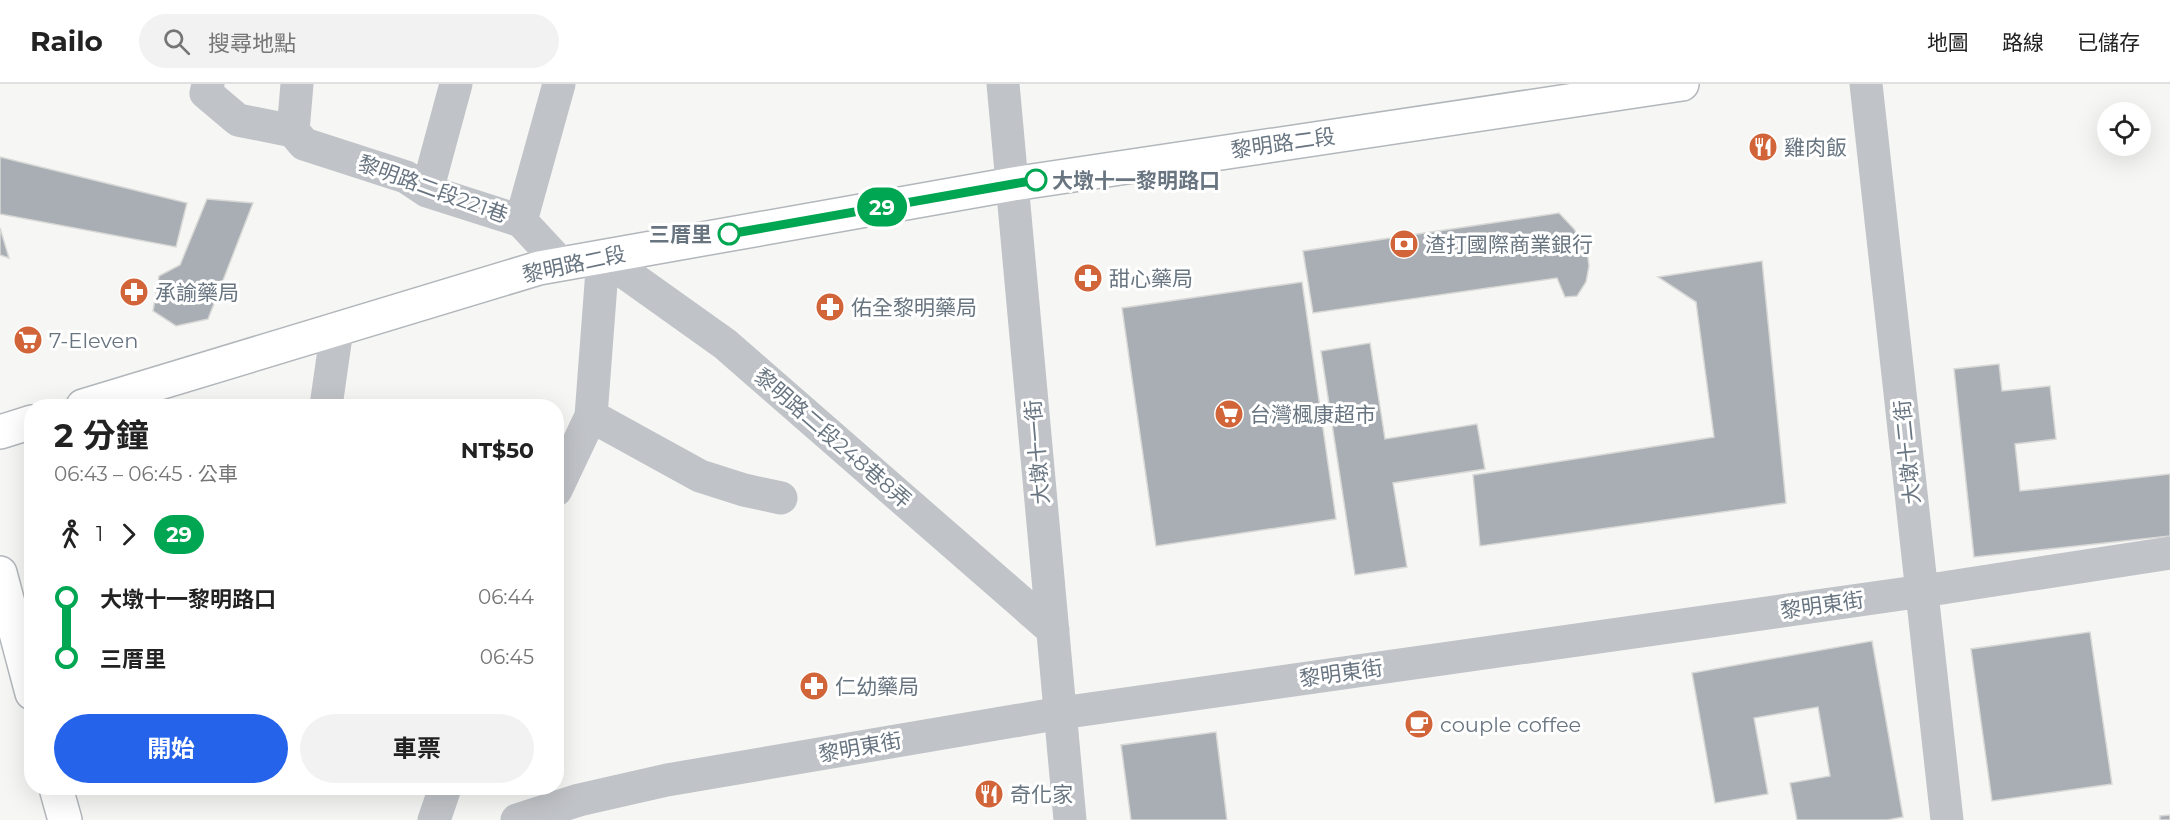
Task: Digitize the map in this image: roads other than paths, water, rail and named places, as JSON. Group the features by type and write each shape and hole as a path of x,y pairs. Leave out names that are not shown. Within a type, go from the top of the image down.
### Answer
{"main road":[{"name":"黎明路二段","path":"106,399 539,268 1013,184 1682,84"},
{"path":"0,432 24,424"},
{"path":"0,573 24,663"},
{"path":"58,795 65,820"}],"street":[{"name":"黎明路二段221巷","path":"208,84 206,93 238,120 293,131 304,144 406,177 427,190 521,221 561,264"},
{"path":"293,131 297,84"},
{"path":"427,190 456,84"},
{"path":"521,221 559,84"},
{"name":"大墩十一街","path":"1003,84 1070,820"},
{"name":"大墩十二街","path":"1866,84 1947,820"},
{"path":"564,473 591,416 603,257"},
{"name":"黎明路二段248巷8弄","path":"603,257 725,345 1053,630"},
{"path":"327,399 337,329"},
{"path":"591,416 700,476 744,490 781,498"},
{"name":"黎明東街","path":"517,820 579,800 667,780 1061,713 1923,591 2170,553"},
{"path":"434,820 443,795"}],"place":[{"name":"雞肉飯","path":"1763,147"},
{"name":"大墩十一黎明路口","path":"1036,180"},
{"name":"三厝里","path":"729,234"},
{"name":"渣打國際商業銀行","path":"1404,244"},
{"name":"甜心藥局","path":"1088,278"},
{"name":"承諭藥局","path":"134,292"},
{"name":"佑全黎明藥局","path":"830,307"},
{"name":"7-Eleven","path":"28,340"},
{"name":"台灣楓康超市","path":"1229,414"},
{"name":"仁幼藥局","path":"814,686"},
{"name":"couple coffee","path":"1419,724"},
{"name":"奇化家","path":"989,794"}]}
